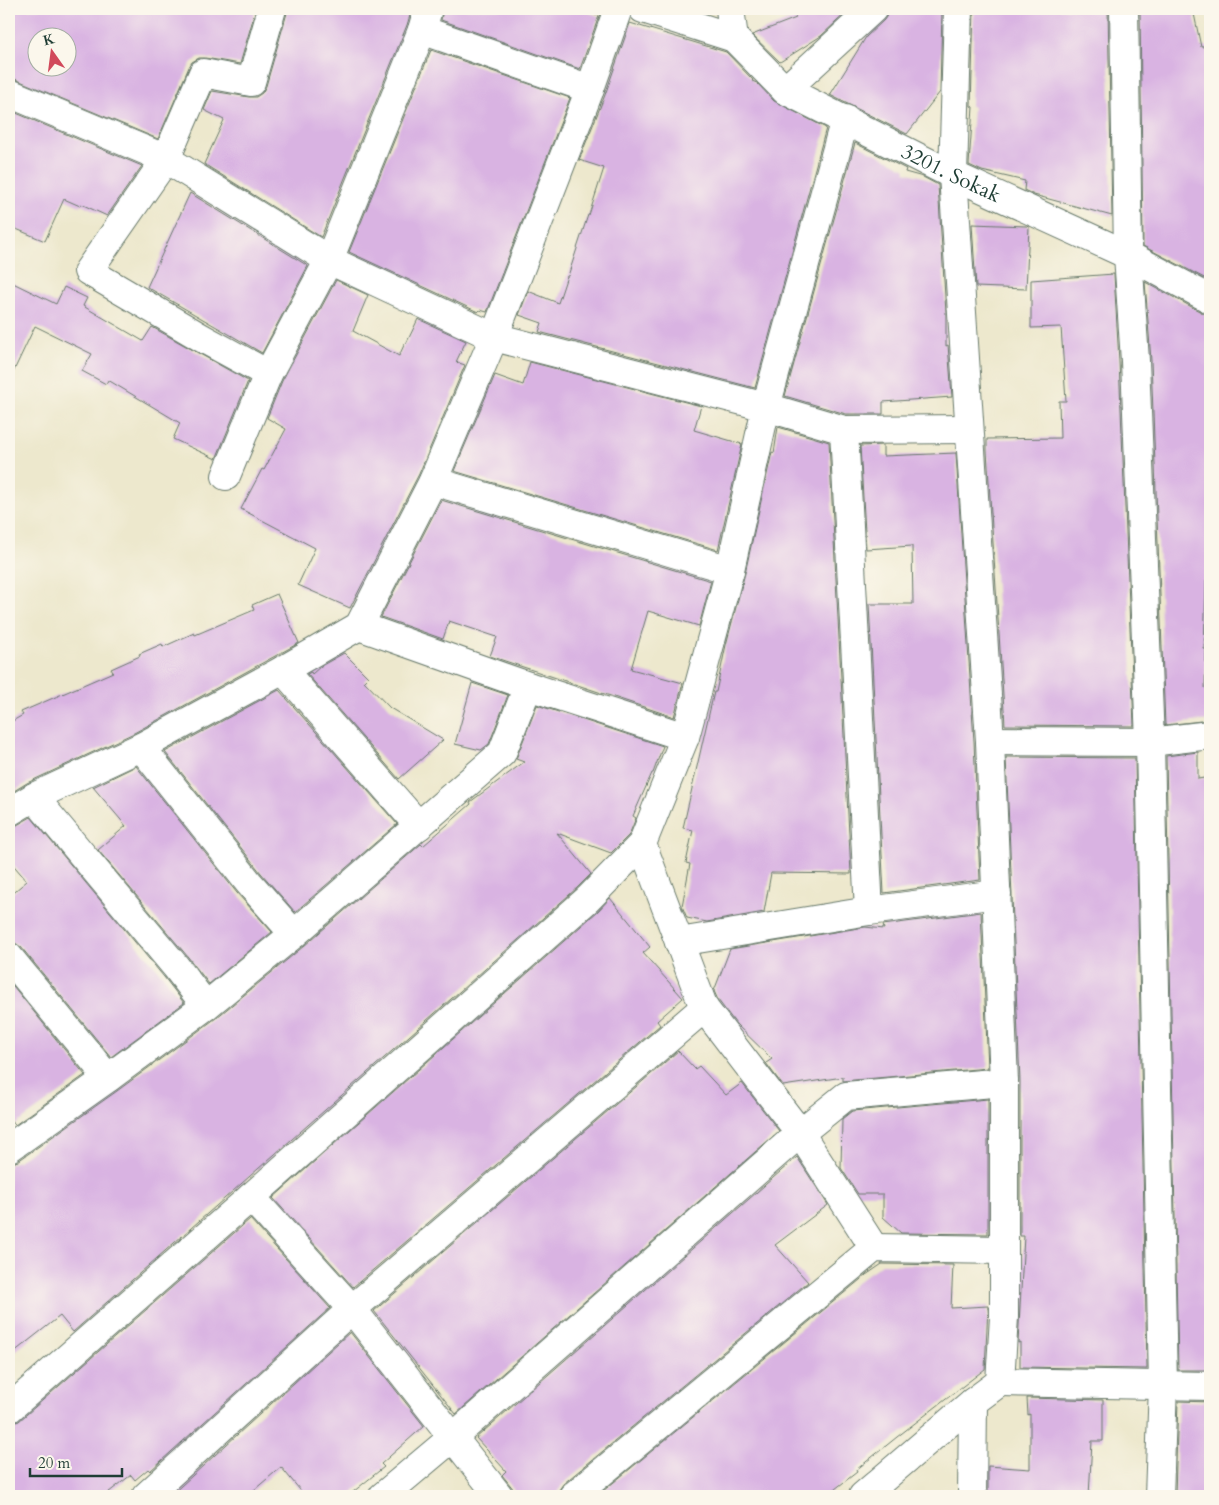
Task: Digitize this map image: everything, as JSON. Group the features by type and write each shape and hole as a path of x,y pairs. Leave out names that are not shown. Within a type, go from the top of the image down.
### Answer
{"street":[{"path":"268,374 202,338 88,271 166,159 203,72 251,82 272,9"},
{"path":"9,812 34,797 141,746 283,670 359,626 433,480 494,337 590,89 618,9"},
{"path":"643,9 734,38 730,9"},
{"path":"785,90 873,9"},
{"path":"958,9 953,174 990,741 1004,1082 1004,1317 1000,1382"},
{"path":"1124,9 1128,255 1135,361 1150,742 1163,1385 1159,1496"},
{"path":"226,476 268,374 329,260 425,19 590,89"},
{"name":"3201. Sokak","path":"734,38 785,90 953,174 1128,255 1210,298"},
{"path":"9,93 166,159 329,260 494,337 766,406 844,430 969,429"},
{"path":"9,1409 251,1198 588,899 642,844 685,737 730,570 766,406 845,120"},
{"path":"844,430 869,911"},
{"path":"433,480 730,570"},
{"path":"359,626 528,686 685,737"},
{"path":"283,670 419,826"},
{"path":"11,1142 108,1078 206,1006 294,934 502,753 528,686"},
{"path":"990,741 1150,742 1210,734"},
{"path":"141,746 249,883 294,934"},
{"path":"34,797 176,967 206,1006"},
{"path":"642,844 704,1008 800,1133 874,1248"},
{"path":"679,942 869,911 997,894"},
{"path":"9,957 108,1078"},
{"path":"146,1496 352,1309 704,1008"},
{"path":"382,1496 452,1438 800,1133 846,1096 1004,1082"},
{"path":"251,1198 352,1309 499,1496"},
{"path":"573,1496 874,1248 1004,1250"},
{"path":"863,1496 973,1402 1000,1382 1210,1386"},
{"path":"972,1496 973,1402"}],"building":[{"path":"14,9 244,9 255,12 240,64 205,58 199,58 192,62 158,139 9,78 9,22"},
{"path":"287,9 412,9 321,237 204,164 224,120 204,110 212,91 249,97 256,97 262,93 266,86"},
{"path":"443,9 578,9 599,16 580,69 441,20"},
{"path":"793,9 850,9 821,36 780,62 752,35 796,18"},
{"path":"888,9 942,9 940,92 907,134 830,95 866,37 884,20 888,14"},
{"path":"974,9 1108,9 1112,216 1034,195 1024,190 1025,181 982,171 969,165 973,107 971,106"},
{"path":"1140,9 1193,9 1201,47 1210,46 1210,281 1143,246"},
{"path":"630,23 726,52 752,81 757,83 774,101 826,128 755,388 539,332 542,323 519,315 528,291 558,303 604,168 579,160 605,95"},
{"path":"431,50 570,98 487,312 480,310 478,312 349,252"},
{"path":"9,110 142,166 107,216 81,204 80,206 64,199 45,241 9,226"},
{"path":"855,143 906,169 905,172 923,177 938,185 946,313 946,346 948,345 952,397 883,402 883,414 846,414 785,396"},
{"path":"190,193 308,266 262,353 147,287"},
{"path":"972,224 1029,227 1026,289 976,287"},
{"path":"1114,274 1134,726 1005,725 987,439 1060,438 1059,401 1066,401 1061,327 1031,328 1031,280"},
{"path":"336,280 368,295 353,331 399,356 418,319 466,341 456,362 465,365 419,474 350,608 298,585 315,548 241,509 286,429 267,418 282,381"},
{"path":"9,281 56,304 64,287 87,298 83,306 143,341 152,327 248,381 216,459 173,439 180,423 108,380 106,384 82,371 92,354 35,326 9,381"},
{"path":"1145,282 1210,315 1210,580 1206,580 1204,649 1206,649 1205,688 1210,687 1210,720 1165,725 1151,360"},
{"path":"530,362 701,406 694,430 742,444 718,550 454,471 495,375 523,385"},
{"path":"778,427 829,442 851,874 771,873 764,912 707,922 687,918 682,906 690,864 686,863 693,830 683,828 714,692 716,692 745,573 772,452 774,453"},
{"path":"883,445 883,456 956,453 974,742 980,880 884,893 869,604 913,604 912,546 866,549 860,446"},
{"path":"441,500 711,581 699,626 648,611 631,669 683,683 674,717 490,656 497,637 449,621 443,639 381,617"},
{"path":"277,594 299,643 134,733 27,783 9,794 9,723 23,715 21,712 113,672 111,669 140,656 139,654 162,644 163,647 194,633 195,635 254,610 252,605"},
{"path":"344,653 368,677 364,681 390,708 443,740 399,779 307,674 311,672 312,674 321,666"},
{"path":"472,683 508,695 489,744 481,750 455,744"},
{"path":"279,690 397,824 295,912 261,873 165,752"},
{"path":"537,705 663,746 633,816 636,818 629,835 611,853 557,833 591,874 577,888 73,1332 60,1316 9,1356 9,1164 18,1161 216,1018 304,946 421,844 423,846 471,804 470,802 524,762 516,759"},
{"path":"1198,752 1198,779 1210,777 1210,1370 1178,1370 1166,756"},
{"path":"1006,757 1135,758 1147,1369 1020,1367 1020,1342 1018,1343 1024,1236 1020,1236 1020,1081"},
{"path":"136,766 237,893 272,932 209,984 98,850 126,826 93,787"},
{"path":"31,817 184,1003 111,1057 21,947 9,942 9,896 27,881 9,860 9,828"},
{"path":"610,898 650,947 643,953 683,998 657,1021 660,1025 353,1287 273,1198 598,911"},
{"path":"981,912 988,1068 843,1081 843,1077 783,1086 766,1063 772,1059 736,1024 718,1000 714,991 730,949 865,927 884,929 883,925"},
{"path":"9,981 85,1075 15,1125 9,1118"},
{"path":"678,1051 695,1069 699,1066 726,1095 742,1083 779,1131 456,1414 374,1311"},
{"path":"988,1099 988,1234 901,1233 883,1217 883,1194 858,1194 841,1168 842,1119 852,1111"},
{"path":"797,1157 828,1205 775,1245 808,1282 563,1484 558,1496 519,1496 502,1475 506,1471 476,1438"},
{"path":"250,1219 330,1308 150,1471 148,1469 135,1480 131,1475 104,1496 9,1496 9,1424 19,1421"},
{"path":"882,1264 953,1265 951,1308 988,1306 985,1369 897,1437 826,1496 597,1496 866,1275"},
{"path":"350,1332 424,1426 381,1464 384,1467 348,1496 305,1496 281,1467 247,1496 170,1496"},
{"path":"1027,1398 1103,1400 1103,1441 1092,1441 1089,1496 988,1496 988,1466 1030,1469 1030,1414 1028,1415"},
{"path":"1178,1401 1210,1402 1210,1496 1175,1496"}]}
